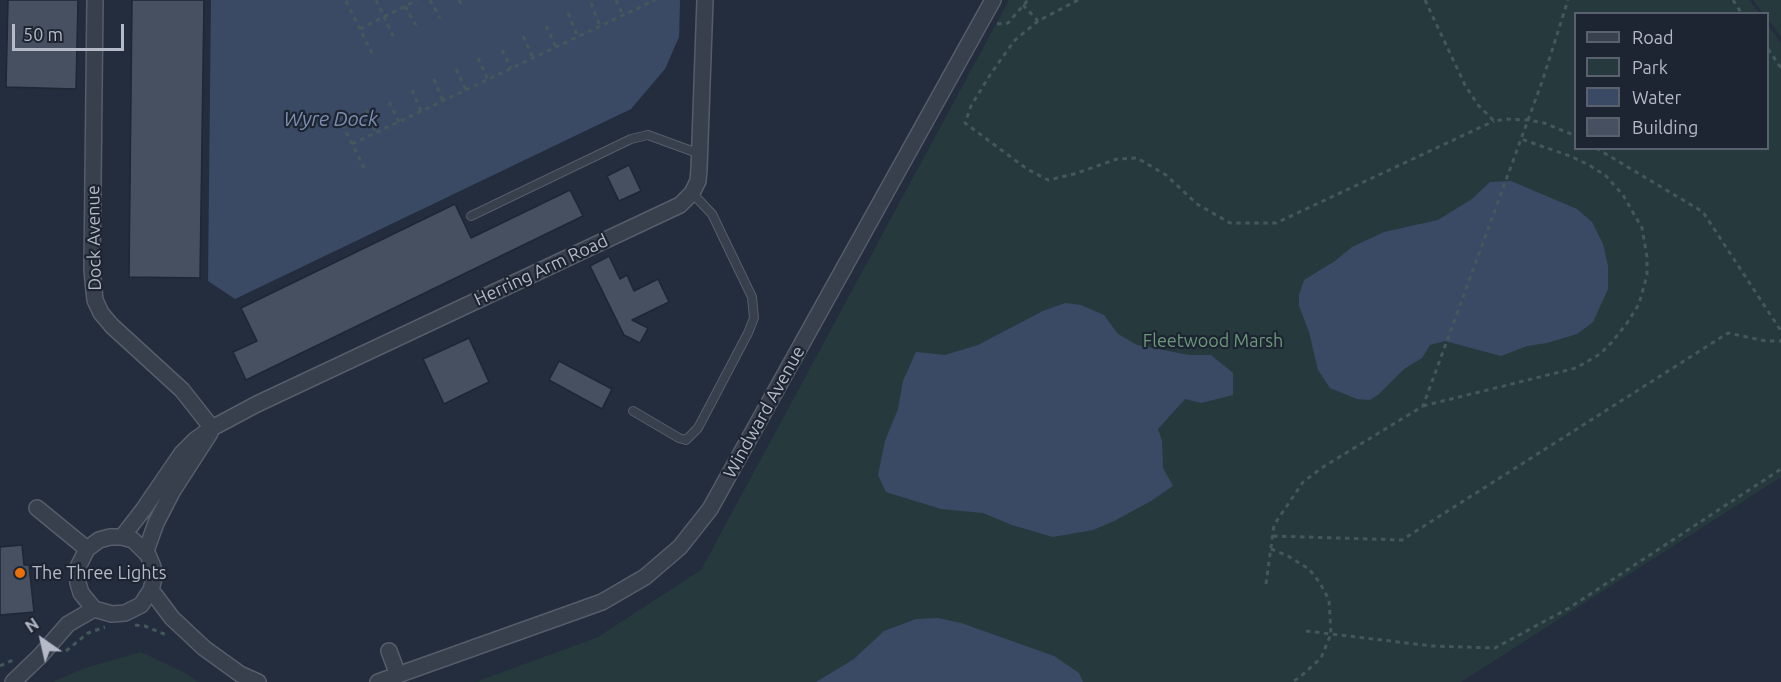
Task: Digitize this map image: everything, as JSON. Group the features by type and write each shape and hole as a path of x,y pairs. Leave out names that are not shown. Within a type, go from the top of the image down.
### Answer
{"street":[{"name":"Dock Avenue","path":"95,0 92,270 95,300 101,313 112,326 182,390 212,428"},
{"path":"692,193 698,181 700,154 705,0"},
{"name":"Windward Avenue","path":"378,682 602,602 645,577 680,547 710,509 993,0"},
{"name":"Herring Arm Road","path":"122,537 182,453 212,428 257,404 481,297 658,216 680,205 692,193"},
{"name":"Herring Arm Road","path":"146,551 156,523 172,492 212,428"},
{"path":"36,508 87,549"},
{"path":"122,537 133,540 146,551 153,567 154,578 151,590 141,605 125,613 112,614 94,609 81,593 78,583 77,569 87,549 99,540 122,537"},
{"path":"151,590 172,618 221,661 240,674 258,682"},
{"path":"68,624 81,593"},
{"path":"141,605 172,618"},
{"path":"13,682 68,624 94,609"},
{"path":"390,651 398,675"},
{"path":"0,680 25,670"}],"lane":[{"path":"471,216 631,139 648,135 700,154"},
{"path":"633,411 686,440 698,428 754,318 752,297 712,214 692,193"}],"path":[{"path":"376,0 395,40"},
{"path":"404,0 418,29"},
{"path":"360,29 417,0"},
{"path":"430,0 440,18"},
{"path":"459,0 463,7"},
{"path":"616,0 623,15"},
{"path":"643,0 645,4"},
{"path":"352,144 655,0"},
{"path":"980,25 1008,23 1028,0"},
{"path":"1078,0 1038,21 1014,41 971,106 965,123 1027,169 1048,180 1074,174 1117,159 1137,158 1166,175 1197,204 1230,223 1276,223 1494,121 1506,118 1528,120 1544,123 1574,136"},
{"path":"1425,0 1465,85 1478,105 1494,121"},
{"path":"1423,406 1528,120 1568,0"},
{"path":"346,1 372,53"},
{"path":"591,3 600,26"},
{"path":"1023,5 1038,21"},
{"path":"568,14 578,37"},
{"path":"546,26 556,47"},
{"path":"523,36 533,58"},
{"path":"502,50 511,68"},
{"path":"1769,53 1781,68"},
{"path":"478,58 488,80"},
{"path":"456,69 466,90"},
{"path":"434,79 443,101"},
{"path":"412,90 421,111"},
{"path":"389,102 399,122"},
{"path":"366,110 376,133"},
{"path":"338,116 364,168"},
{"path":"1266,584 1274,525 1303,482 1323,467 1423,406 1576,368 1600,354 1612,342 1639,304 1647,275 1647,257 1642,228 1623,195 1606,176 1589,165 1521,138"},
{"path":"1599,150 1703,212 1781,331"},
{"path":"1273,536 1402,540 1728,333 1766,341 1781,341"},
{"path":"1306,631 1432,646 1495,648 1569,608 1781,469"},
{"path":"1271,549 1288,556 1308,569 1320,583 1329,600 1331,634 1321,658 1299,678 1291,682"},
{"path":"126,624 145,626 169,636"},
{"path":"63,653 88,633 107,626"}],"green space":[{"name":"Fleetwood Marsh","path":"1009,0 1749,0 1758,12 1574,12 1574,150 1769,150 1769,26 1781,43 1781,477 1461,682 476,682 598,637 701,570"},
{"path":"1753,0 1781,0 1781,37 1769,20 1769,12 1762,12"},
{"path":"141,652 185,673 198,682 53,682 85,668"}],"water":[{"name":"Wyre Dock","path":"211,0 680,0 679,37 665,69 631,109 235,299 208,281"},
{"path":"1511,181 1577,209 1592,222 1603,244 1608,266 1608,289 1593,322 1577,334 1527,346 1501,356 1445,341 1430,345 1422,358 1404,369 1370,400 1357,399 1330,388 1318,370 1309,332 1299,306 1299,295 1304,280 1335,261 1352,247 1384,232 1438,220 1472,199 1490,182"},
{"path":"1065,303 1081,305 1104,315 1118,334 1137,345 1189,355 1211,355 1233,373 1233,395 1201,403 1185,399 1158,429 1162,441 1163,468 1173,486 1151,501 1093,530 1053,537 1012,525 983,513 941,509 886,492 878,475 885,441 898,409 903,381 916,352 945,355 978,345 1043,311"},
{"path":"938,618 961,623 1054,656 1079,673 1083,682 816,682 854,659 884,631 916,619"}],"building":[{"path":"8,0 78,0 76,89 6,87"},
{"path":"132,0 204,0 200,278 129,277"},
{"path":"629,165 641,191 619,201 607,176"},
{"path":"570,190 583,216 246,380 233,352 257,341 241,308 455,204 471,238"},
{"path":"609,256 620,279 627,275 634,291 658,279 669,302 632,320 648,328 640,343 624,335 590,266"},
{"path":"469,338 489,382 444,404 423,359"},
{"path":"559,361 612,389 602,409 549,380"},
{"name":"The Three Lights","path":"22,545 24,565 29,565 34,612 0,615 0,547"}],"place":[{"name":"The Three Lights","path":"20,573"}]}
